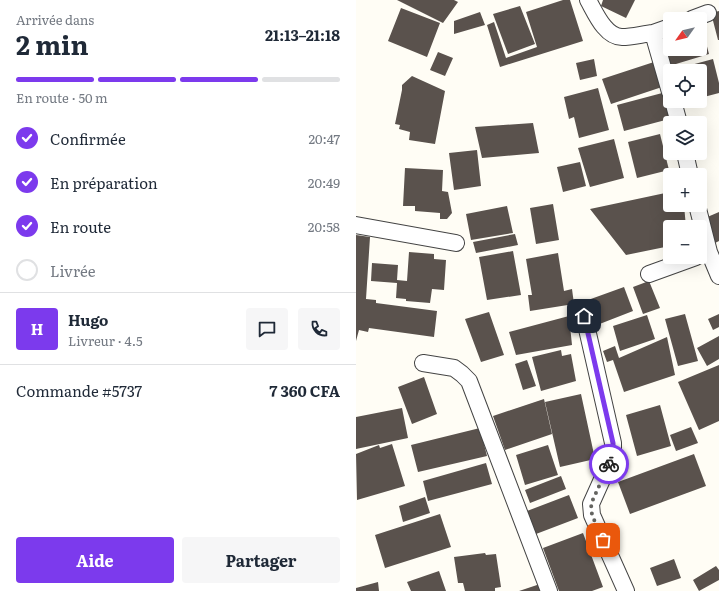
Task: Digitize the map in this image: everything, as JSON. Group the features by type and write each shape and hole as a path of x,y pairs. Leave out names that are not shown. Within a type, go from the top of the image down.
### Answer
{"street":[{"path":"588,0 603,27 621,38 653,33 663,29"},
{"path":"653,33 663,68"},
{"path":"356,225 456,243"},
{"path":"707,261 719,276"},
{"path":"648,274 676,264"},
{"path":"584,316 613,443 613,455 591,504 592,515 626,591"},
{"path":"423,363 454,368 469,381 549,591"}],"building":[{"path":"397,0 454,0 458,2 443,23"},
{"path":"563,0 570,0 583,41 500,67 487,25 494,22 506,58 537,47 526,12"},
{"path":"603,0 635,0 626,18 601,6"},
{"path":"520,6 535,44 508,54 493,14"},
{"path":"401,8 440,23 427,57 388,41"},
{"path":"719,11 719,40 718,40 711,13"},
{"path":"480,12 485,25 454,34 454,21"},
{"path":"663,34 663,56 702,56 676,64 665,64 657,36"},
{"path":"438,52 453,58 445,76 430,70"},
{"path":"594,59 597,76 580,80 576,63"},
{"path":"713,59 719,83 719,93 707,96 707,64 695,64"},
{"path":"657,61 663,80 663,87 611,104 602,79"},
{"path":"412,76 445,91 435,144 409,140 410,132 399,129 400,125 395,124 402,85"},
{"path":"598,88 609,130 579,138 574,117 569,119 564,97"},
{"path":"663,93 663,108 670,108 672,116 663,116 663,121 624,131 617,105"},
{"path":"533,123 539,153 482,158 475,127"},
{"path":"660,134 663,146 663,160 666,160 668,168 663,168 663,172 637,178 628,142"},
{"path":"614,139 624,178 590,187 578,148"},
{"path":"477,150 481,186 454,190 449,153"},
{"path":"580,162 586,186 563,192 557,167"},
{"path":"405,168 443,170 442,191 448,192 452,213 447,219 440,219 440,213 415,211 415,206 403,206"},
{"path":"663,193 663,212 685,212 685,220 663,220 663,247 626,255 590,209"},
{"path":"553,204 559,240 536,244 530,208"},
{"path":"507,206 513,233 471,240 466,214"},
{"path":"719,212 719,241 715,243 707,220 705,218"},
{"path":"515,234 518,245 476,253 473,242"},
{"path":"356,235 370,237 366,299 376,300 376,303 437,311 434,337 369,328 368,332 359,330 356,341"},
{"path":"513,251 521,295 487,300 479,257"},
{"path":"409,252 434,254 434,259 446,260 444,290 432,289 430,303 406,301 406,299 396,298 397,283 371,281 372,263 398,265 397,280 407,281"},
{"path":"558,253 564,291 572,289 574,304 530,311 528,295 532,295 526,259"},
{"path":"649,281 660,308 643,314 633,287"},
{"path":"624,287 633,311 597,325 588,300"},
{"path":"489,312 504,355 481,362 465,319"},
{"path":"685,314 698,361 678,366 665,319"},
{"path":"719,314 719,327 713,330 708,319"},
{"path":"647,315 655,339 620,351 613,326"},
{"path":"569,316 572,345 516,355 509,332"},
{"path":"719,336 719,359 707,366 697,348"},
{"path":"667,337 675,375 624,392 613,360 607,362 603,351 615,346 619,358"},
{"path":"561,350 562,356 571,354 576,381 541,391 532,357"},
{"path":"527,360 536,386 523,390 515,364"},
{"path":"719,365 719,421 699,430 678,382"},
{"path":"424,377 437,414 412,424 398,387"},
{"path":"581,394 595,459 560,467 545,402"},
{"path":"544,399 552,434 505,450 493,416"},
{"path":"660,405 671,446 637,456 626,415"},
{"path":"402,408 408,438 356,449 356,417"},
{"path":"691,427 698,443 676,451 670,435"},
{"path":"480,428 487,456 418,472 411,445"},
{"path":"392,444 405,486 357,500 356,454 379,445 380,448"},
{"path":"548,445 558,475 525,485 516,455"},
{"path":"694,454 706,486 630,514 618,482"},
{"path":"486,463 492,484 428,501 423,481"},
{"path":"561,476 566,489 530,503 525,490"},
{"path":"569,495 578,518 536,534 527,511"},
{"path":"425,497 430,513 403,522 399,506"},
{"path":"440,514 451,547 385,568 375,535"},
{"path":"583,533 603,587 592,591 559,591 543,548"},
{"path":"485,553 486,555 496,554 501,587 495,588 495,591 465,591 463,583 458,583 454,557"},
{"path":"674,559 681,578 657,586 650,568"},
{"path":"716,566 719,570 719,580 699,591 693,580"},
{"path":"439,571 446,591 411,591 407,582"},
{"path":"378,582 379,591 356,591 356,588"},
{"path":"540,584 542,591 519,591"}],"way so far":[{"path":"603,540 592,515 591,504 609,464"}],"route":[{"path":"584,316 613,443 613,455 609,464"}]}
